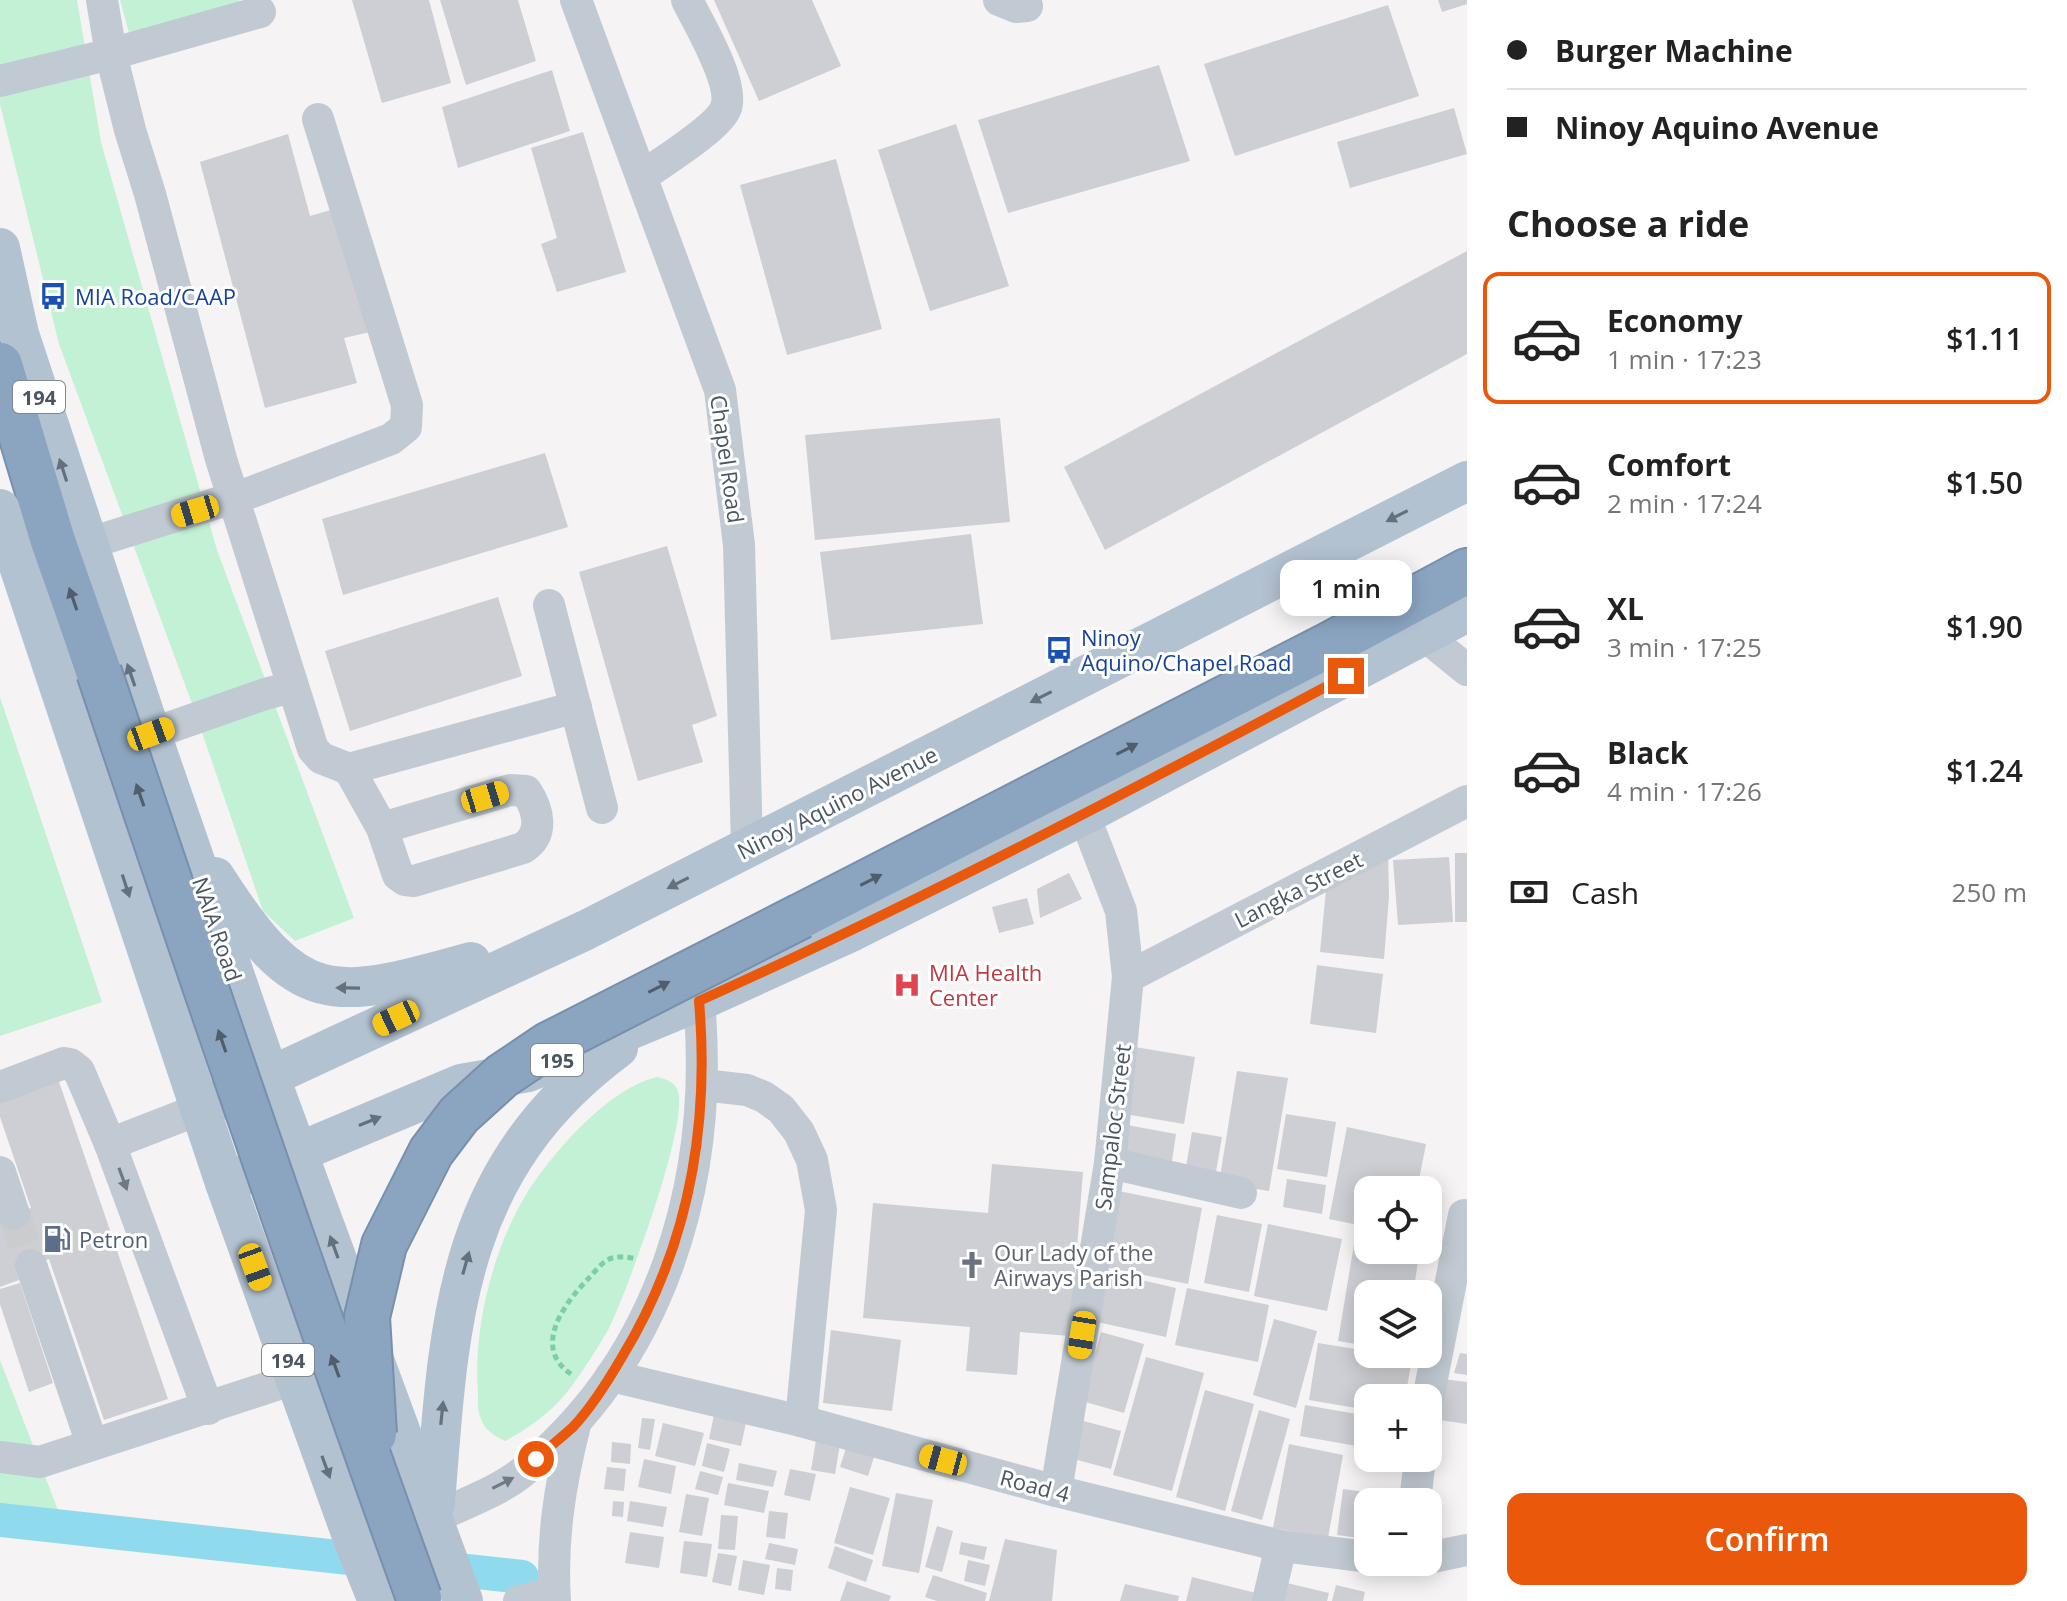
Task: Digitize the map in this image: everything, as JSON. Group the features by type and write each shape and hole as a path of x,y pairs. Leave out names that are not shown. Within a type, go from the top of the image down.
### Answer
{"highway":[{"path":"0,365 53,541 212,1014 419,1598"},
{"path":"419,1598 375,1453 367,1317 384,1245 431,1152 459,1115 502,1076 548,1045 603,1015 1327,646 1467,571"}],"main road":[{"name":"NAIA Road","path":"0,248 19,334 151,734 270,1078 438,1529 419,1598"},
{"name":"Ninoy Aquino Avenue","path":"200,1109 586,930 1467,481"},
{"name":"194","path":"0,509 225,1183 352,1536 419,1598"},
{"name":"195","path":"225,1183 461,1084 528,1072 650,1024 853,931 1084,815 1467,612"},
{"path":"184,829 253,934 288,968 318,985 340,988 379,986 586,930"},
{"path":"438,1529 449,1339 460,1285 476,1232 505,1170 544,1115 592,1067 650,1024"},
{"path":"380,1373 377,1314 383,1256 398,1199 424,1139 461,1084"}],"street":[{"path":"102,0 111,54 221,459 313,749 321,758 349,769 576,707"},
{"name":"Chapel Road","path":"576,0 720,390 739,545 747,847"},
{"path":"643,176 706,130 726,109 727,87 687,0"},
{"path":"0,81 260,12"},
{"path":"87,544 235,498 391,439 406,427 407,405 318,119"},
{"path":"549,605 602,808"},
{"path":"1424,635 1467,670"},
{"path":"151,734 292,687"},
{"path":"349,769 382,828"},
{"name":"Langka Street","path":"1128,977 1467,801"},
{"name":"Sampaloc Street","path":"1056,1491 1110,1163 1128,977 1121,911 1084,815"},
{"path":"438,1529 517,1476 575,1425 611,1376 649,1308 677,1237 700,1137 703,1085 699,1001"},
{"path":"0,1087 64,1063 79,1071 110,1144 208,1409"},
{"path":"703,1085 747,1090 764,1097 781,1109 799,1132 812,1160 821,1210 801,1421"},
{"path":"110,1144 200,1109"},
{"path":"1110,1163 1241,1193"},
{"path":"0,1172 14,1214"},
{"path":"1431,1384 1464,1215"},
{"path":"31,1265 92,1444"},
{"name":"Road 4","path":"611,1376 801,1421 1056,1491 1281,1546 1354,1555"},
{"path":"0,1457 40,1462 294,1379"},
{"path":"519,1601 541,1596 552,1601 556,1520 575,1425"},
{"path":"1268,1601 1281,1546"},
{"path":"1442,1555 1467,1550"}],"path":[{"path":"564,1370 553,1345 559,1313 607,1261 631,1257"}],"green space":[{"path":"0,0 77,0 101,142 217,550 354,918 295,941 263,911 194,709 59,344 0,104"},
{"path":"120,0 239,0 242,10 131,40"},
{"path":"0,697 102,1002 0,1036"},
{"path":"657,1077 671,1082 677,1089 679,1106 675,1134 641,1247 616,1311 608,1330 565,1395 541,1418 505,1441 490,1432 481,1421 477,1367 482,1315 504,1238 527,1193 567,1141 620,1094"},
{"path":"0,1360 58,1510 0,1504"}],"building":[{"path":"352,0 429,0 451,83 382,103"},
{"path":"440,0 518,0 536,61 466,85"},
{"path":"714,0 812,0 841,66 759,101"},
{"path":"1438,0 1467,0 1467,4 1442,12"},
{"path":"1388,5 1419,96 1235,156 1204,64"},
{"path":"1159,65 1190,161 1008,213 978,120"},
{"path":"552,70 570,131 458,168 442,107"},
{"path":"1454,108 1467,154 1350,188 1337,142"},
{"path":"956,124 1009,286 930,311 878,150"},
{"path":"583,132 626,272 557,292 541,244 557,238 531,148"},
{"path":"288,134 310,216 334,209 370,332 344,338 357,383 265,408 200,162"},
{"path":"836,159 882,329 787,355 740,185"},
{"path":"1467,251 1467,354 1105,550 1064,467"},
{"path":"1000,418 1010,522 815,540 805,435"},
{"path":"545,453 568,527 343,595 322,519"},
{"path":"971,534 983,624 831,640 820,552"},
{"path":"667,546 717,716 692,725 703,762 638,781 579,572"},
{"path":"498,597 522,676 350,731 325,651"},
{"path":"1388,848 1389,896 1384,959 1320,952 1326,890"},
{"path":"1455,853 1467,853 1467,922 1455,922"},
{"path":"1449,857 1453,922 1398,925 1393,860"},
{"path":"1069,873 1082,899 1040,918 1037,889"},
{"path":"1027,898 1034,924 999,933 992,907"},
{"path":"1317,965 1383,974 1376,1033 1310,1024"},
{"path":"1135,1047 1195,1057 1184,1124 1125,1114"},
{"path":"1237,1071 1288,1078 1269,1191 1219,1183"},
{"name":"Petron","path":"56,1073 168,1399 104,1420 49,1259 16,1270 19,1280 0,1287 0,1219 31,1208 0,1117 0,1091"},
{"path":"1286,1114 1336,1122 1327,1177 1277,1169"},
{"path":"1127,1125 1176,1134 1171,1168 1121,1160"},
{"path":"1347,1127 1426,1144 1420,1176 1354,1176 1354,1224 1329,1219"},
{"path":"1192,1132 1222,1137 1214,1183 1184,1178"},
{"name":"Our Lady of the Airways Parish","path":"992,1164 1083,1172 1070,1336 1020,1332 1017,1375 966,1371 970,1327 863,1318 873,1203 988,1213"},
{"path":"1287,1179 1326,1185 1322,1214 1283,1207"},
{"path":"1109,1189 1202,1208 1188,1284 1095,1265"},
{"path":"1217,1215 1262,1224 1249,1292 1204,1283"},
{"path":"1268,1224 1342,1239 1327,1311 1254,1296"},
{"path":"1354,1244 1354,1264 1418,1264 1415,1280 1354,1280 1354,1344 1338,1341"},
{"path":"1107,1272 1176,1288 1166,1337 1097,1322"},
{"path":"20,1283 53,1383 29,1392 0,1304 0,1289"},
{"path":"1187,1288 1269,1305 1258,1362 1175,1345"},
{"path":"1274,1319 1317,1331 1296,1408 1253,1395"},
{"path":"831,1330 901,1340 892,1411 823,1403"},
{"path":"1101,1332 1144,1344 1124,1413 1082,1401"},
{"path":"1318,1343 1354,1349 1354,1368 1410,1368 1408,1384 1354,1384 1354,1408 1309,1400"},
{"path":"1460,1353 1467,1354 1467,1375 1454,1373"},
{"path":"1146,1357 1204,1373 1172,1491 1113,1475"},
{"path":"1443,1379 1467,1382 1467,1424 1442,1420"},
{"path":"1205,1390 1254,1404 1225,1511 1176,1497"},
{"path":"1305,1405 1354,1414 1354,1446 1300,1436"},
{"path":"715,1410 747,1418 741,1446 709,1439"},
{"path":"1259,1410 1290,1419 1262,1520 1231,1511"},
{"path":"642,1418 655,1419 650,1450 638,1448"},
{"path":"1076,1419 1121,1431 1111,1469 1066,1457"},
{"path":"663,1423 704,1433 695,1466 655,1456"},
{"path":"816,1440 840,1444 835,1474 811,1470"},
{"path":"612,1442 631,1444 630,1464 611,1462"},
{"path":"707,1443 730,1449 724,1472 702,1466"},
{"path":"1289,1444 1343,1455 1328,1538 1273,1528"},
{"path":"847,1445 875,1454 868,1476 840,1467"},
{"path":"644,1459 676,1466 671,1494 638,1487"},
{"path":"739,1463 777,1471 773,1487 736,1480"},
{"path":"607,1467 626,1469 624,1491 604,1489"},
{"path":"790,1469 816,1474 810,1501 784,1495"},
{"path":"700,1471 723,1477 718,1495 695,1489"},
{"path":"728,1483 769,1491 764,1513 724,1505"},
{"path":"850,1487 890,1498 873,1555 834,1543"},
{"path":"1343,1489 1354,1490 1354,1537 1337,1535"},
{"path":"896,1493 933,1500 919,1573 882,1566"},
{"path":"686,1494 709,1498 702,1536 679,1532"},
{"path":"613,1501 624,1502 623,1517 612,1516"},
{"path":"630,1501 667,1507 663,1527 627,1521"},
{"path":"769,1511 788,1513 785,1539 766,1537"},
{"path":"721,1515 738,1516 735,1550 718,1549"},
{"path":"937,1526 953,1531 942,1572 925,1567"},
{"path":"630,1532 664,1537 659,1568 625,1563"},
{"path":"1005,1539 1057,1550 1052,1601 989,1601"},
{"path":"684,1541 712,1544 707,1577 680,1573"},
{"path":"961,1542 987,1547 984,1560 959,1554"},
{"path":"769,1543 798,1549 795,1565 765,1559"},
{"path":"835,1546 873,1560 866,1582 828,1568"},
{"path":"718,1553 737,1556 731,1586 712,1582"},
{"path":"743,1560 770,1565 764,1595 738,1590"},
{"path":"968,1560 990,1565 985,1586 964,1581"},
{"path":"777,1568 793,1570 791,1591 775,1589"},
{"path":"933,1575 987,1593 985,1601 937,1601 925,1597"},
{"path":"1192,1577 1256,1593 1254,1601 1186,1601"},
{"path":"847,1581 891,1596 889,1601 840,1601"},
{"path":"1287,1583 1329,1593 1327,1601 1283,1601"},
{"path":"1125,1584 1179,1596 1178,1601 1120,1601"},
{"path":"1336,1585 1365,1592 1363,1601 1332,1601"}],"waterway":[{"path":"0,1520 522,1577"}],"tunnel":[{"path":"14,1214 31,1265"}],"place":[{"name":"MIA Road/CAAP","path":"53,296"},
{"name":"Ninoy Aquino/Chapel Road","path":"1059,650"},
{"name":"MIA Health Center","path":"907,985"},
{"name":"Petron","path":"57,1239"},
{"name":"Our Lady of the Airways Parish","path":"972,1265"}],"route":[{"path":"536,1459 575,1425 611,1376 638,1331 660,1285 677,1237 700,1137 703,1043 699,1001 853,931 1084,815 1346,676"}]}
